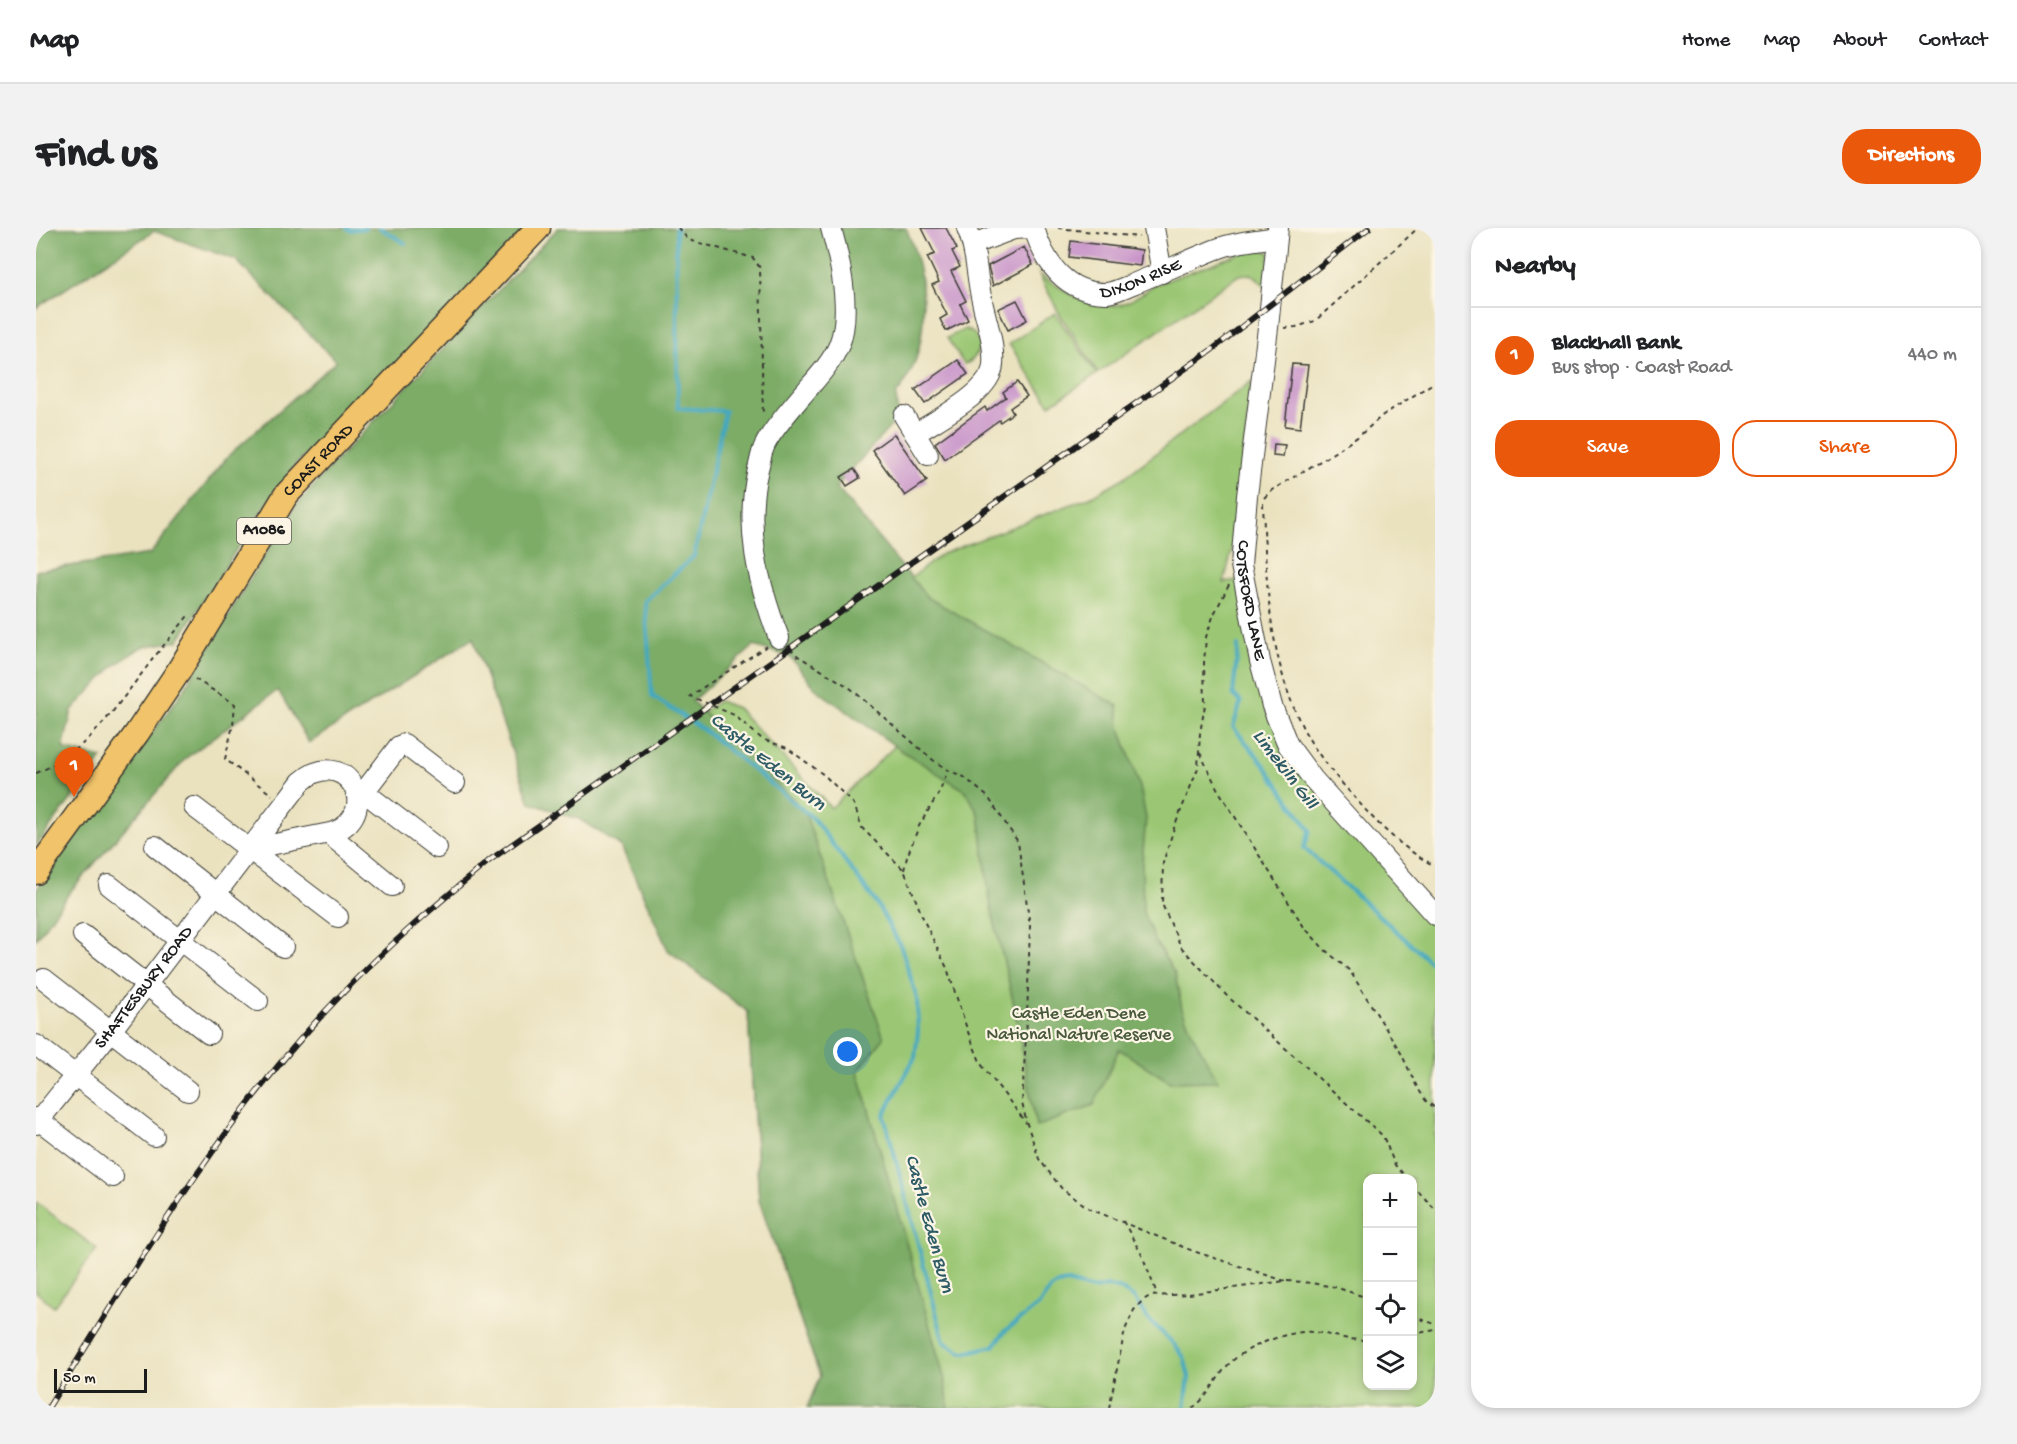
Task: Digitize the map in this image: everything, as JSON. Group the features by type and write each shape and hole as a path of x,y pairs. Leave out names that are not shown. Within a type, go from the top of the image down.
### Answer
{"main road":[{"name":"COAST ROAD","path":"36,872 137,733 178,672 286,495 538,228"}],"street":[{"path":"779,638 760,576 751,528 753,491 764,446 793,406 822,372 839,345 845,323 842,279 831,228"},
{"path":"915,434 980,390 993,368 993,352 978,286 970,236 1032,228"},
{"name":"DIXON RISE","path":"1032,228 1047,261 1065,280 1089,291 1109,293 1216,249 1278,233"},
{"name":"COTSFORD LANE","path":"1278,233 1241,565 1260,661 1272,706 1288,744 1312,778 1435,915"},
{"path":"1155,234 1162,273"},
{"path":"904,416 928,455"},
{"path":"250,849 329,834 344,828 353,819 360,791 399,746 404,744 455,783"},
{"name":"SHAFTESBURY ROAD","path":"37,1121 111,1031 284,804 308,776 323,770 343,775 360,791 438,848"},
{"path":"194,807 338,917"},
{"path":"329,834 392,886"},
{"path":"155,846 282,947"},
{"path":"109,885 258,1001"},
{"path":"83,935 209,1034"},
{"path":"44,980 188,1091"},
{"path":"36,1045 154,1136"},
{"path":"37,1121 113,1178"}],"path":[{"path":"678,228 689,240 753,258 760,268 764,446"},
{"path":"1058,228 1111,234 1155,234"},
{"path":"1106,228 1111,234"},
{"path":"1296,327 1315,321 1418,228"},
{"path":"1435,382 1383,415 1351,441 1272,490 1263,498 1266,588 1274,636 1286,690 1305,731 1332,772 1370,816 1395,839 1424,861 1435,866"},
{"path":"1241,565 1225,591 1206,637 1204,705 1198,768 1163,863 1162,904 1181,947 1226,995 1383,1136 1395,1165 1403,1174"},
{"path":"36,773 64,760 88,739 116,708 187,617 197,611 214,613"},
{"path":"1027,1124 981,1064 947,968 904,870 862,828 854,804 824,775 787,748 762,739 734,715 690,696 779,638 798,656 849,687 933,760 964,777 988,797 1018,842 1030,926 1028,1019 1022,1103 1039,1159 1062,1189 1090,1209 1192,1251 1285,1281"},
{"path":"190,676 235,704 225,759 284,804"},
{"path":"1199,751 1217,788 1304,927 1324,949 1350,971 1401,1053 1416,1087 1426,1101 1435,1108"},
{"path":"904,870 919,826 940,791 948,770"},
{"path":"1417,1189 1435,1209"},
{"path":"1123,1221 1142,1255 1157,1294"},
{"path":"1109,1408 1125,1330 1134,1310 1143,1300 1157,1294 1189,1294 1285,1281 1335,1287 1363,1296"},
{"path":"1417,1317 1435,1324"},
{"path":"1417,1333 1435,1330"},
{"path":"1192,1408 1206,1398 1231,1363 1248,1350 1264,1343 1311,1332 1350,1341 1363,1340"}],"green space":[{"path":"36,228 527,228 296,464 252,525 178,641 142,647 114,666 72,710 63,749 102,758 36,846 36,571 150,554 230,454 336,361 236,260 154,231 36,308"},
{"path":"558,228 906,228 919,269 922,291 921,336 916,357 908,377 896,395 898,418 836,487 927,597 1118,706 1120,728 1140,787 1146,818 1142,863 1143,912 1154,939 1175,974 1182,1009 1193,1035 1218,1081 1170,1082 1119,1049 1094,1105 1036,1127 1014,1005 990,903 979,815 966,791 902,751 817,690 790,657 754,646 692,701 804,810 884,1038 858,1071 944,1377 949,1408 807,1408 820,1376 759,1200 748,1012 668,950 621,846 579,819 530,803 473,638 309,743 278,690 186,758 70,892 36,939 36,890 183,691 298,504 335,462"},
{"path":"1254,248 1270,253 1267,289 1255,276 1239,275 1098,373 1059,313 1039,274 1082,300 1105,306 1117,305 1135,298 1152,286"},
{"path":"1055,313 1097,374 1050,405 1009,344"},
{"path":"965,329 976,336 980,344 975,357 964,364 947,338"},
{"name":"Castle Eden Dene National Nature Reserve","path":"1252,381 1234,541 1224,583 1244,578 1288,745 1435,915 1435,1408 807,1408 820,1376 759,1200 748,1012 668,950 621,846 584,796 719,701 737,708 831,808 903,738 905,571 911,578 942,554 1090,497 1122,479"},
{"path":"36,1202 97,1249 54,1306 36,1292"}],"building":[{"path":"922,228 946,228 957,249 952,251 960,267 951,271 966,301 960,304 968,320 946,331 940,319 947,315 932,285 939,282 927,257 935,254"},
{"path":"1071,241 1142,250 1140,266 1069,257"},
{"path":"1024,247 1033,265 993,286 988,266"},
{"path":"1017,300 1027,320 1008,330 998,309"},
{"path":"958,360 968,374 925,404 915,390"},
{"path":"1292,364 1308,365 1300,428 1285,426"},
{"path":"1017,382 1027,396 1010,408 1013,413 1000,422 999,420 945,459 935,443 985,407 987,411 1006,397 1003,392"},
{"path":"894,434 927,481 905,496 872,450"},
{"path":"1274,444 1285,445 1283,457 1273,456"},
{"path":"854,469 860,478 847,486 841,477"}],"waterway":[{"path":"347,228 350,230 365,228"},
{"path":"380,228 405,243"},
{"name":"Castle Eden Burn","path":"676,228 678,408 725,411 694,556 645,601 652,696 705,731 813,818 877,904 901,947 917,998 918,1032 915,1057 884,1115 944,1342 963,1353 994,1346 1005,1331 1039,1305 1050,1289 1058,1284 1067,1282 1093,1289 1108,1286 1119,1288 1134,1298 1147,1318 1184,1357 1189,1377 1185,1408"},
{"name":"Limekiln Gill","path":"1238,646 1233,694 1241,702 1233,727 1263,763 1310,830 1304,848 1435,966"}],"railway":[{"path":"48,1408 148,1248 219,1142 297,1043 339,997 413,926 490,860 1213,349 1369,228"}],"place":[{"name":"Blackhall Bank","path":"74,797"}]}
